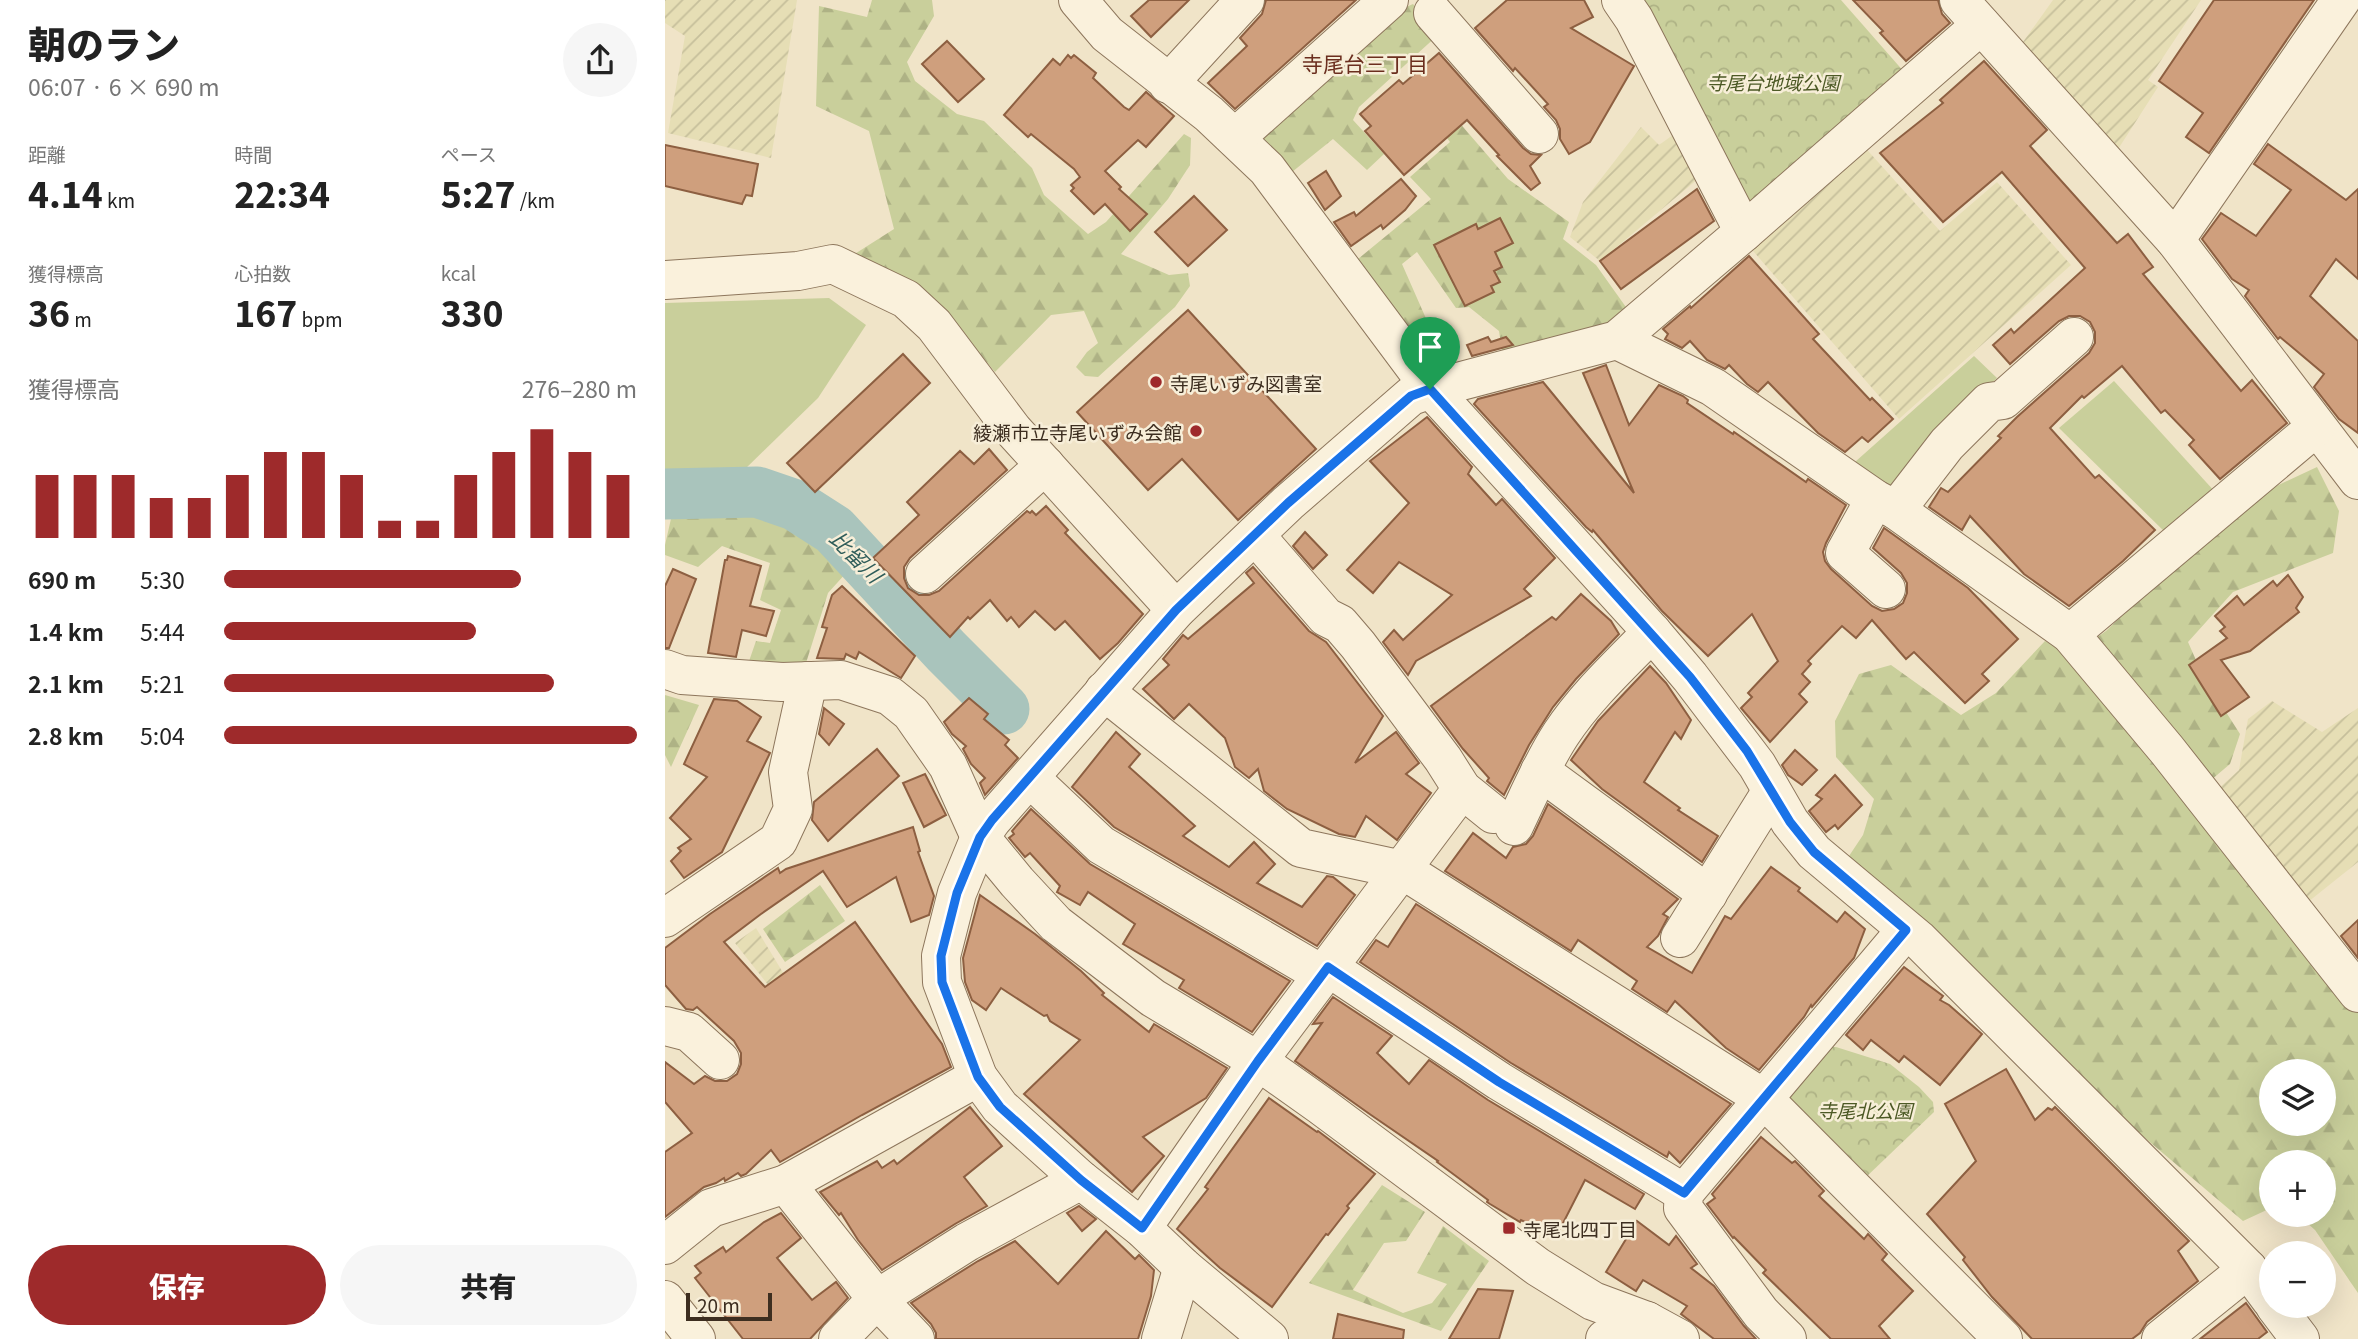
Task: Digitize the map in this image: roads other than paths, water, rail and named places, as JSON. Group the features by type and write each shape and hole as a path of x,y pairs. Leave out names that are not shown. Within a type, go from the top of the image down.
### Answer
{"street":[{"path":"1078,0 1107,34 1209,114 1267,169 1430,389 1652,632 1747,751 1790,822 1814,852 1906,930 2248,1269 2259,1284"},
{"path":"1168,84 1245,0"},
{"path":"1235,138 1389,0"},
{"path":"1621,0 1634,19 1744,232"},
{"path":"2175,240 2341,0"},
{"path":"1436,4 1539,134"},
{"path":"1269,1339 1183,1267 1142,1228 1081,1180 1000,1107 978,1077 942,982 941,956 957,893 980,837 1176,610 1288,503 1411,396 1617,340 1744,232 1970,12 2175,240 2358,480"},
{"path":"665,280 799,271 832,264 906,299 934,325 1013,430 1176,610"},
{"path":"1886,589 1845,553 1886,504 1989,402 2003,400 2074,337"},
{"path":"1617,340 1713,387 1886,504 2070,635 2167,750 2358,993"},
{"path":"2070,635 2316,427"},
{"path":"925,574 1045,466"},
{"path":"1255,535 1326,617 1340,624 1358,645 1443,759 1462,789 1504,820 1586,700 1652,632"},
{"path":"665,670 682,675 782,682 841,680 890,696 911,713 948,766 980,837 1056,924 1153,998 1258,1061 1388,1154 1538,1267 1593,1301 1664,1330"},
{"path":"665,918 778,841 793,809 788,772 808,681"},
{"path":"1104,691 1301,848 1403,870 1763,1098 2003,1339"},
{"path":"1540,771 1708,894"},
{"path":"1030,778 1101,845 1326,971 1499,1082 1684,1193"},
{"path":"1142,1228 1258,1061 1462,789"},
{"path":"1680,938 1771,792"},
{"path":"1787,1339 1761,1313 1683,1208 1684,1193 1906,930"},
{"path":"665,1026 689,1032 720,1060"},
{"path":"665,1245 711,1208 786,1184 978,1077"},
{"path":"838,1339 877,1299 967,1242 1081,1180"},
{"path":"786,1184 877,1299 915,1339"},
{"path":"1161,1339 1183,1267"},
{"path":"2161,1339 2248,1269"},
{"path":"665,1300 696,1339"},
{"path":"2284,1318 2299,1339"},
{"path":"1605,1339 1664,1330"}],"waterway":[{"name":"比留川","path":"665,494 757,492 795,505 834,530 946,651 1004,709"}],"place":[{"name":"寺尾いずみ図書室","path":"1156,382"},
{"name":"綾瀬市立寺尾いずみ会館","path":"1196,431"},
{"name":"寺尾北四丁目","path":"1509,1228"}],"district":[{"name":"寺尾台三丁目","path":"1365,63"}],"park label":[{"name":"寺尾台地域公園","path":"1773,81"},
{"name":"寺尾北公園","path":"1865,1109"}]}
